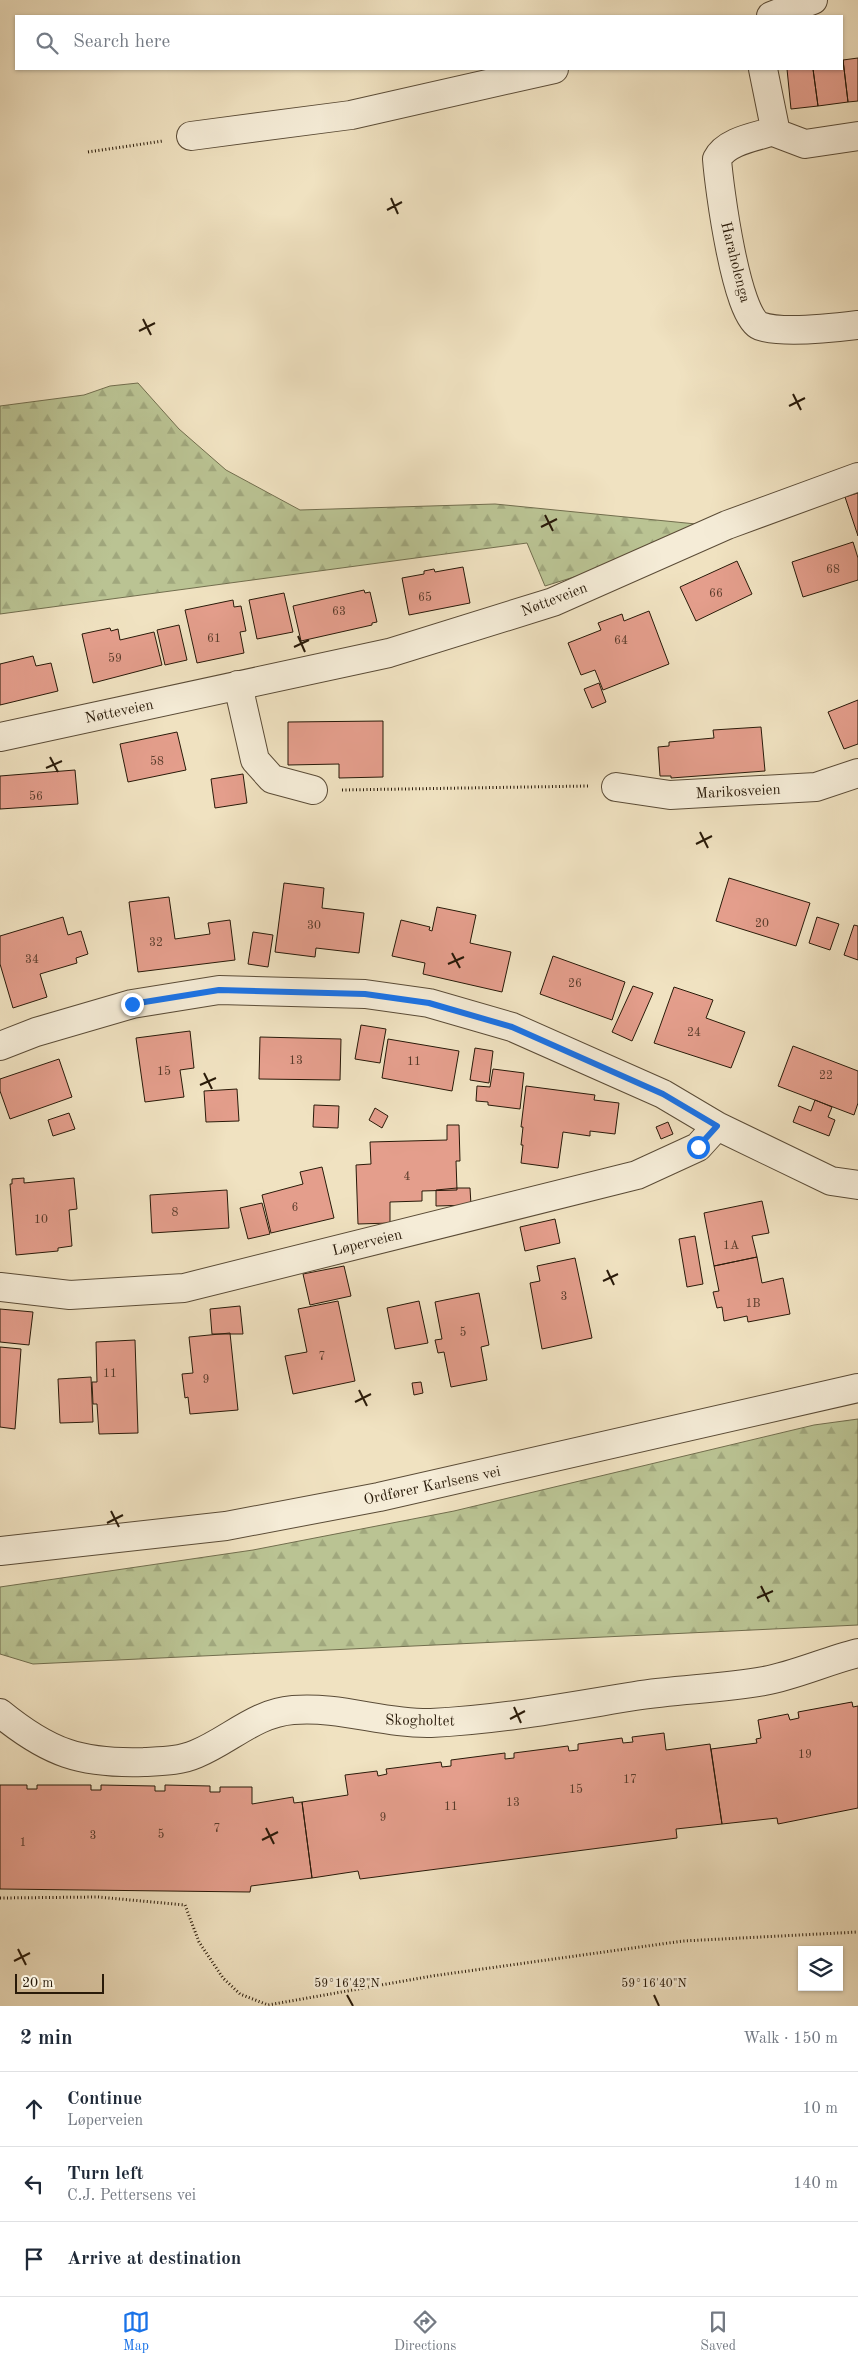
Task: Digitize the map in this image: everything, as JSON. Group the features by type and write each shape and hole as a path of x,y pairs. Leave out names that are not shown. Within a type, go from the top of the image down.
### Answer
{"street":[{"path":"774,15 813,0"},
{"path":"191,136 351,115 550,70"},
{"path":"763,70 774,131 793,141 805,144 858,136"},
{"name":"Haraholenga","path":"774,131 730,146 721,151 717,160 729,249 750,317 758,326 778,330 858,325"},
{"name":"Nøtteveien","path":"0,737 389,653 553,602 727,525 858,477"},
{"path":"238,685 254,760 272,779 314,790"},
{"name":"Marikosveien","path":"616,787 670,795 787,789 816,787 858,773"},
{"path":"0,1046 36,1032 132,1004 219,990 365,994 429,1003 512,1027 663,1094 717,1126 831,1181 858,1184"},
{"name":"Løperveien","path":"0,1287 70,1295 184,1288 637,1175 698,1147 717,1126"},
{"name":"Ordfører Karlsens vei","path":"0,1550 226,1526 388,1495 858,1388"},
{"name":"Skogholtet","path":"0,1713 25,1734 47,1747 72,1755 117,1763 173,1760 198,1754 259,1718 283,1711 326,1711 406,1723 488,1719 638,1696 763,1681 858,1653"}],"path":[{"path":"88,152 191,136"},
{"path":"314,790 616,787"},
{"path":"0,1898 98,1897 185,1905 199,1942 223,1978 240,1994 268,2005 432,1976 683,1942 858,1932"}],"green space":[{"path":"138,383 179,429 226,470 300,510 495,504 696,524 587,573 545,586 527,543 0,614 0,406 84,395 110,386"},
{"path":"858,1419 858,1625 33,1664 0,1654 0,1587 253,1550 454,1511 814,1425"}],"building":[{"path":"858,58 858,101 848,102 843,60"},
{"path":"843,60 848,102 818,106 813,70 843,70"},
{"path":"787,70 813,70 818,106 791,109"},
{"path":"858,493 858,536 845,497"},
{"path":"853,542 858,558 858,580 803,597 792,562"},
{"path":"737,561 752,594 696,621 680,587"},
{"path":"463,567 470,603 409,615 402,578 424,574 424,571 434,569 435,572"},
{"path":"364,590 365,593 370,592 377,622 372,623 372,625 301,641 293,606"},
{"path":"284,593 293,632 257,639 249,600"},
{"path":"233,600 234,607 241,606 246,631 240,632 244,653 197,663 185,610"},
{"path":"649,611 669,664 603,690 595,670 581,675 568,643 601,630 598,623 622,614 624,621"},
{"path":"179,625 187,660 165,665 157,630"},
{"path":"110,628 111,631 118,629 120,640 154,632 162,665 93,683 82,634"},
{"path":"33,656 36,666 51,663 58,691 0,705 0,664"},
{"path":"599,683 606,702 592,708 584,689"},
{"path":"858,700 858,744 844,749 828,712"},
{"path":"383,721 383,777 339,778 339,764 288,765 288,722"},
{"path":"761,727 765,771 671,778 671,776 660,776 658,747 669,746 669,742 714,738 713,730"},
{"path":"177,732 186,770 128,782 120,744"},
{"path":"75,770 78,804 0,809 0,776"},
{"path":"243,774 247,803 215,808 211,779"},
{"path":"729,878 810,903 796,946 716,921"},
{"path":"284,883 324,888 322,908 364,913 359,953 316,948 315,957 275,952"},
{"path":"169,897 175,939 210,934 208,923 230,920 235,960 138,972 129,902"},
{"path":"437,907 476,915 470,943 511,952 502,992 423,974 425,963 392,956 401,920 430,927 429,930 432,931"},
{"path":"63,917 68,935 81,931 88,954 76,958 77,963 40,974 47,997 13,1008 0,964 0,936"},
{"path":"817,917 839,924 830,950 809,943"},
{"path":"854,925 858,926 858,960 844,955"},
{"path":"253,932 273,935 268,967 248,964"},
{"path":"553,956 625,982 612,1020 540,994"},
{"path":"633,986 653,993 632,1041 612,1032"},
{"path":"674,987 713,1000 706,1018 745,1032 731,1068 654,1043"},
{"path":"361,1025 386,1029 380,1063 355,1059"},
{"path":"190,1031 194,1068 180,1070 184,1097 145,1102 136,1038"},
{"path":"260,1037 341,1039 340,1080 259,1079"},
{"path":"388,1039 459,1051 452,1091 382,1078"},
{"path":"793,1046 858,1071 858,1103 854,1115 778,1086"},
{"path":"475,1048 493,1051 489,1083 470,1080"},
{"path":"59,1059 72,1097 10,1119 0,1091 0,1079"},
{"path":"493,1069 524,1073 520,1109 488,1105 488,1102 476,1101 477,1086 490,1087"},
{"path":"526,1086 595,1095 594,1100 619,1103 615,1134 590,1131 590,1136 563,1132 558,1168 521,1163 523,1127 521,1127"},
{"path":"237,1089 239,1121 206,1122 204,1091"},
{"path":"815,1100 832,1107 828,1117 835,1120 829,1136 793,1122 799,1106 811,1111"},
{"path":"314,1105 339,1106 338,1128 313,1127"},
{"path":"375,1108 388,1116 382,1128 369,1120"},
{"path":"69,1113 75,1129 53,1136 48,1120"},
{"path":"668,1122 673,1134 661,1139 656,1127"},
{"path":"447,1125 459,1125 460,1161 456,1161 457,1190 422,1191 422,1201 390,1202 390,1223 358,1224 356,1165 371,1164 370,1142 447,1140"},
{"path":"322,1167 334,1218 271,1233 262,1195 303,1184 300,1172"},
{"path":"24,1178 24,1183 74,1178 77,1209 69,1210 72,1246 58,1248 58,1251 16,1255 10,1184 12,1184 12,1179"},
{"path":"470,1188 471,1205 436,1206 436,1190"},
{"path":"227,1190 229,1228 152,1233 150,1195"},
{"path":"762,1201 769,1233 752,1236 757,1257 714,1266 704,1213"},
{"path":"262,1203 270,1234 248,1239 240,1208"},
{"path":"555,1219 560,1243 525,1251 520,1227"},
{"path":"695,1236 703,1284 687,1287 679,1239"},
{"path":"757,1257 762,1283 783,1278 790,1314 748,1322 747,1316 724,1321 722,1307 717,1308 713,1292 719,1291 714,1266"},
{"path":"575,1258 592,1338 542,1349 530,1283 540,1281 537,1266"},
{"path":"344,1266 351,1296 310,1305 303,1274"},
{"path":"479,1293 489,1345 481,1347 487,1380 451,1387 444,1352 438,1353 435,1340 442,1339 435,1302"},
{"path":"338,1301 355,1381 293,1394 285,1356 307,1352 298,1309"},
{"path":"419,1301 428,1343 395,1349 387,1308"},
{"path":"240,1306 243,1334 212,1334 210,1309"},
{"path":"0,1309 33,1312 29,1345 0,1342"},
{"path":"230,1333 238,1410 190,1414 188,1397 185,1398 182,1374 193,1373 189,1337"},
{"path":"135,1340 138,1433 99,1434 97,1404 93,1404 92,1382 97,1382 96,1342"},
{"path":"0,1347 21,1349 15,1429 0,1427"},
{"path":"91,1377 93,1422 60,1423 58,1379"},
{"path":"421,1382 423,1393 414,1395 412,1383"},
{"path":"852,1702 853,1707 858,1706 858,1808 778,1824 777,1818 722,1824 711,1749 757,1743 756,1739 761,1738 758,1720 788,1714 790,1720 799,1718 798,1712"},
{"path":"664,1733 666,1750 710,1744 722,1824 676,1829 677,1838 360,1879 358,1871 312,1878 302,1802 348,1795 345,1775 377,1771 378,1776 387,1774 386,1769 441,1762 442,1767 451,1766 451,1760 505,1753 505,1759 514,1758 514,1753 568,1746 569,1751 578,1750 578,1744 622,1738 623,1743 633,1742 632,1737"},
{"path":"0,1785 27,1785 27,1789 37,1789 37,1785 91,1785 91,1790 101,1790 101,1785 155,1786 155,1791 165,1791 165,1785 210,1786 210,1792 220,1792 220,1787 252,1787 252,1804 293,1797 294,1803 302,1802 312,1878 251,1886 250,1892 0,1889"}],"route":[{"path":"132,1004 219,990 365,994 429,1003 512,1027 663,1094 717,1126 698,1147"}]}
